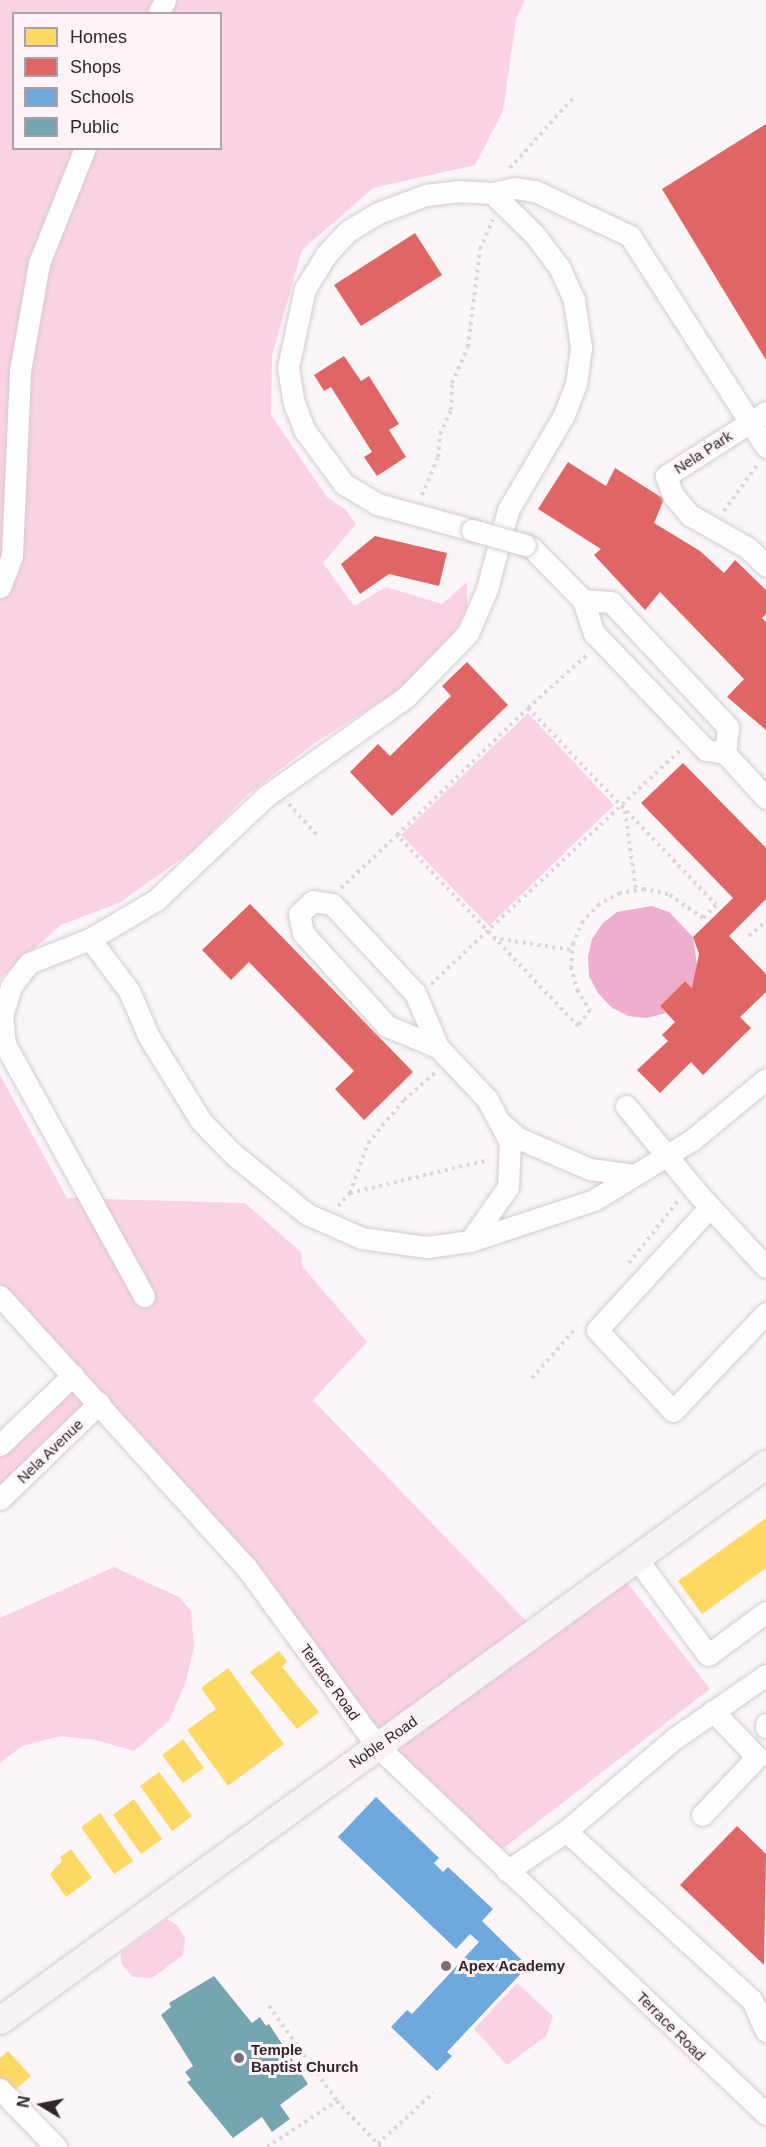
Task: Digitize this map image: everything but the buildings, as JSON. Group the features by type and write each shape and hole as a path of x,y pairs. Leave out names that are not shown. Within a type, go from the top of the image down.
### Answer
{"main road":[{"name":"Noble Road","path":"0,2020 765,1467"}],"street":[{"path":"0,587 12,555 20,371 39,263 84,150"},
{"path":"762,454 759,417 630,236 535,191 515,188 494,194 459,191 426,195 378,213 348,231 326,255 305,288 288,367 294,403 305,431 344,484 377,504 532,548 583,600 594,633 706,750 725,753 766,798"},
{"path":"144,1296 5,1044 2,1016 8,996 29,963 90,939 156,900 266,796 406,697 468,633 487,589 508,510 564,415 576,384 581,347 574,300 559,267 535,235 494,194"},
{"name":"Nela Park","path":"759,417 666,477 673,495 690,515 748,548 766,566"},
{"path":"583,600 611,602 728,728 725,753"},
{"path":"445,1055 387,1026 303,933 299,914 313,901 332,904 416,993 445,1055 487,1099 510,1142 508,1187 470,1241"},
{"path":"90,939 129,991 154,1047 201,1121 233,1154 307,1214 362,1238 427,1247 470,1241 594,1200 692,1140 766,1079"},
{"path":"626,1106 710,1207 766,1267"},
{"path":"499,1122 518,1137 591,1169 634,1175"},
{"path":"710,1207 597,1330 672,1411 766,1313"},
{"name":"Terrace Road","path":"0,1296 246,1567 377,1746 766,2115"},
{"path":"0,1445 73,1375"},
{"name":"Nela Avenue","path":"0,1499 99,1403"},
{"path":"637,1559 708,1655 766,1612"},
{"path":"507,1871 566,1831 675,1738 766,1675"},
{"path":"702,1815 757,1757 713,1712"},
{"path":"566,1831 752,2000 766,2031"},
{"path":"0,2089 56,2147"}],"path":[{"path":"421,496 438,458 440,434 451,411 452,383 469,339 480,249 494,217 494,194 573,98"},
{"path":"719,516 736,498 762,454"},
{"path":"339,890 528,708 590,652 597,660"},
{"path":"397,835 578,1026 590,1010 577,990 571,967 572,950 583,921 599,904 620,893 636,890 668,894 703,918 716,905 528,708"},
{"path":"430,985 488,933 684,746 676,738"},
{"path":"284,798 317,835"},
{"path":"625,809 636,890"},
{"path":"749,936 766,921"},
{"path":"493,938 572,950"},
{"path":"333,1211 350,1193 368,1143 430,1075 445,1055"},
{"path":"350,1193 496,1158"},
{"path":"532,1378 574,1331"},
{"path":"269,2006 337,2102 380,2146 434,2092"},
{"path":"267,2147 337,2102"}],"shaded area":[{"path":"0,0 525,0 516,19 503,111 475,165 373,188 302,250 272,356 271,415 327,497 345,509 356,524 323,563 354,606 386,587 442,604 467,582 467,608 453,635 409,684 316,742 248,794 191,852 119,903 61,925 0,978"},
{"path":"528,713 614,805 489,926 401,835"},
{"path":"652,906 669,912 693,937 698,972 692,988 685,981 660,1006 666,1013 647,1018 628,1016 611,1007 598,993 589,976 588,957 592,939 603,923 617,912"},
{"path":"0,1075 67,1198 245,1203 301,1252 302,1266 367,1342 313,1400 537,1632 619,1572 710,1689 492,1857 377,1746 246,1567 100,1404 0,1499 0,1445 73,1375 0,1296"},
{"path":"114,1567 179,1597 191,1611 194,1646 186,1681 169,1721 134,1751 96,1740 61,1736 22,1746 0,1763 0,1618"},
{"path":"167,1919 176,1924 185,1938 183,1955 152,1978 133,1977 121,1963 121,1953"},
{"path":"517,1983 553,2016 546,2036 507,2065 474,2029"}],"place":[{"name":"Apex Academy","path":"446,1966"},
{"name":"Temple Baptist Church","path":"239,2058"}]}
